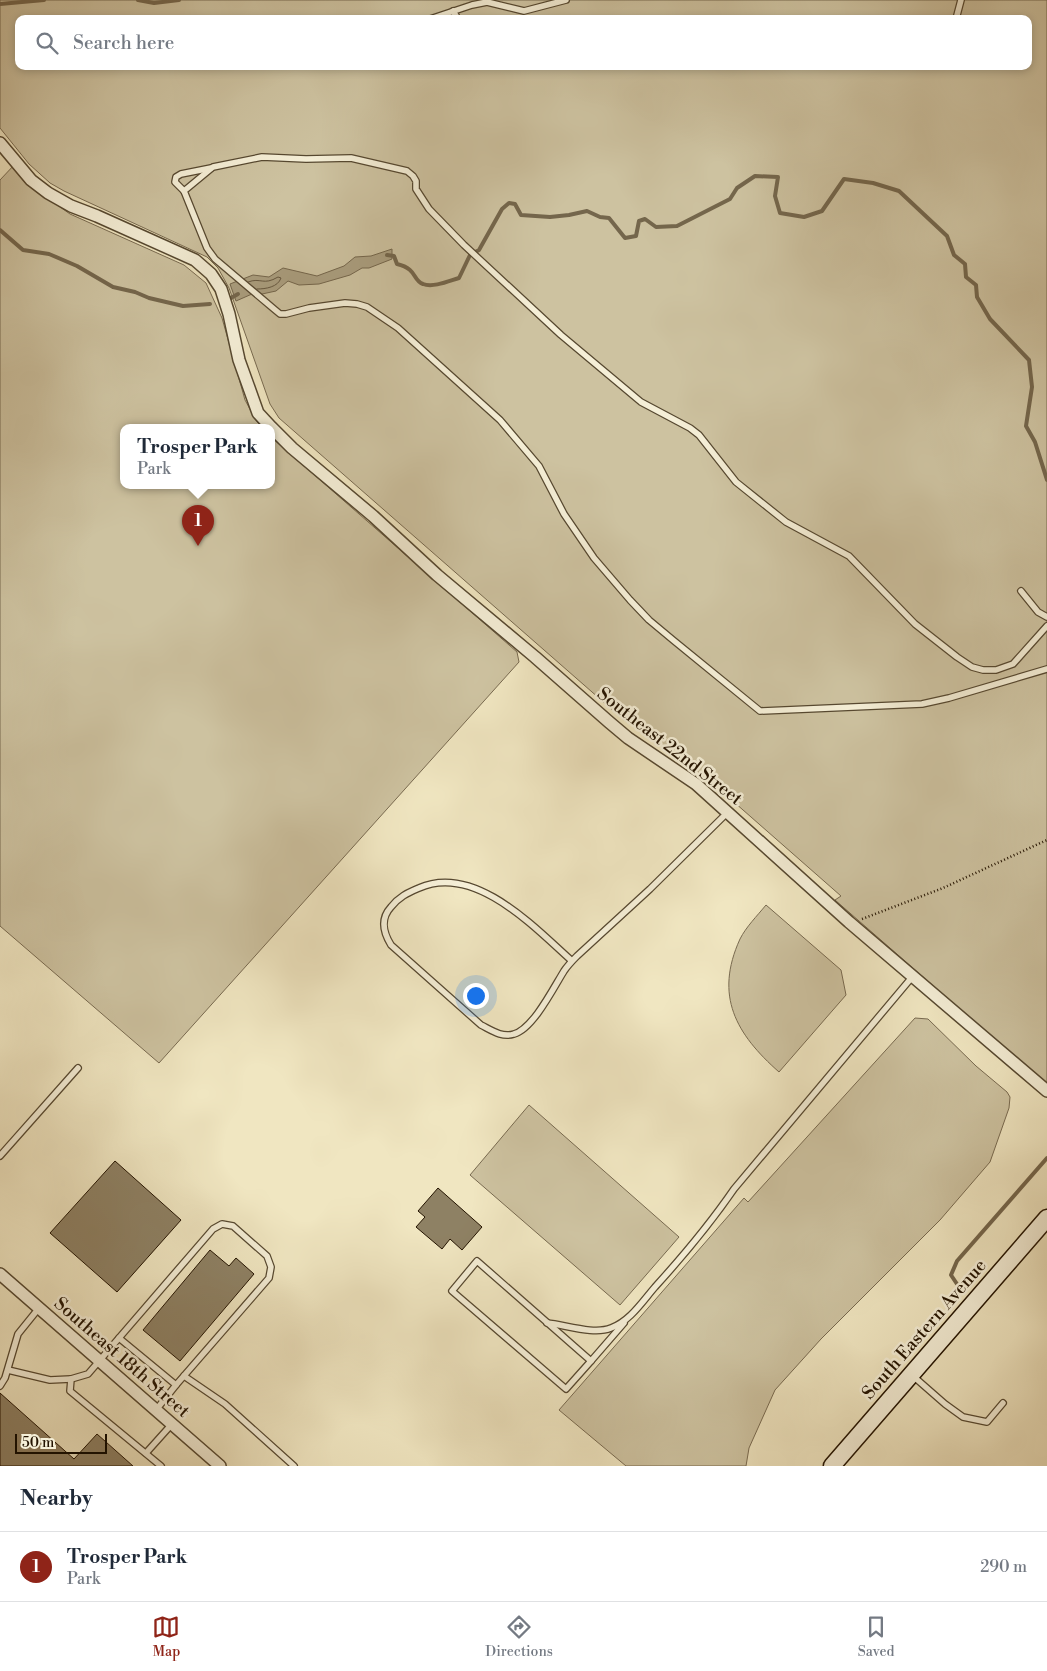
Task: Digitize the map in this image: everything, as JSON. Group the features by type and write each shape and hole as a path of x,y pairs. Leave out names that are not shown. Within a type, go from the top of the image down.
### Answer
{"main road":[{"name":"South Eastern Avenue","path":"832,1466 1047,1218"}],"street":[{"name":"Southeast 22nd Street","path":"0,143 31,180 48,193 71,206 195,260 212,274 221,289 230,314 239,360 249,390 258,412 268,424"},
{"name":"Southeast 22nd Street","path":"275,432 373,516 437,575 628,738 696,784 850,922 1047,1091"},
{"name":"Southeast 18th Street","path":"0,1274 220,1466"}],"lane":[{"path":"442,15 487,2 524,11 566,0"},
{"path":"957,15 961,0"},
{"path":"453,11 456,15"},
{"path":"1047,626 1013,664 996,670 983,670 972,667 964,662 915,624 849,556 786,522 736,482 699,435 690,428 641,402 561,335 486,267 428,209 416,189 416,181 413,176 396,168 351,158 306,159 262,157 181,174 176,177 175,182 184,191 207,248 215,258 280,314 345,303 367,307 398,328 500,420 539,466 564,514 589,550 630,600 649,620 760,711 922,704 949,698 1047,669"},
{"path":"184,191 214,168"},
{"path":"1021,591 1038,612 1047,617"},
{"path":"572,961 525,918 488,894 463,885 449,883 426,885 398,898 388,909 383,920 386,937 392,945 481,1025 498,1034 514,1034 526,1027 542,1007 572,961 728,812"},
{"path":"591,1361 478,1261 452,1291 566,1390 694,1243 716,1216 734,1188 913,976"},
{"path":"0,1156 78,1068"},
{"path":"8,1370 50,1380 71,1379 88,1374 213,1229 222,1224 233,1226 267,1256 271,1267 268,1278 156,1410"},
{"path":"0,1386 8,1370 18,1334 39,1308"},
{"path":"547,1323 598,1331 611,1328 626,1320"},
{"path":"119,1338 176,1386"},
{"path":"911,1374 963,1417 987,1422 1003,1403"},
{"path":"184,1376 225,1404 294,1466"},
{"path":"71,1379 70,1391 160,1466"},
{"path":"146,1453 172,1424"}],"path":[{"path":"850,922 865,919 943,888 1047,840"}],"shaded area":[{"path":"0,0 1047,0 1047,1085 835,900 841,896 710,781 624,720 279,418 270,404 229,288 218,268 207,257 64,191 50,183 29,164 0,128"},
{"path":"15,164 36,190 70,214 184,265 206,283 222,318 245,400 259,424 120,424 120,489 275,489 275,441 517,652 519,662 159,1063 0,926 0,180"},
{"path":"766,905 841,970 846,995 779,1072 751,1043 741,1028 734,1013 730,996 729,978 732,960 740,939 748,926"},
{"path":"915,1018 928,1019 976,1066 1007,1092 1010,1097 1009,1108 990,1162 940,1220 821,1339 775,1390 749,1448 746,1466 626,1466 559,1410 744,1198 748,1202"},
{"path":"529,1105 679,1237 620,1305 470,1175"}],"water":[{"path":"392,249 392,259 369,268 362,268 350,275 319,284 299,285 288,281 276,291 252,294 236,301 230,284 253,275 269,277 283,268 317,276 344,266 355,257 371,256"}],"building":[{"path":"115,1161 181,1220 117,1292 50,1233"},
{"path":"438,1188 482,1227 462,1250 450,1239 442,1249 416,1227 425,1217 418,1211"},
{"path":"210,1250 229,1266 236,1258 254,1274 180,1361 143,1330"},
{"path":"0,1393 74,1459 97,1434 133,1466 0,1466"}],"waterway":[{"path":"0,4 44,0"},
{"path":"138,0 154,3 179,0"},
{"path":"387,255 394,256 397,264 412,271 417,280 423,284 436,285 459,278 470,255 479,250 502,209 509,203 515,204 521,215 550,217 587,211 600,217 609,218 625,238 636,236 639,221 645,219 656,227 677,226 730,199 737,188 755,176 778,177 775,196 780,213 804,217 822,211 844,179 873,183 899,191 947,236 954,255 965,264 966,277 976,285 977,297 990,319 1029,360 1032,387 1026,426 1035,442 1047,480"},
{"path":"0,230 23,250 49,254 77,266 113,287 183,306 210,304"},
{"path":"231,298 238,294"},
{"path":"957,1284 951,1275 957,1261 1047,1158"}],"place":[{"name":"Trosper Park","path":"198,546"}]}
